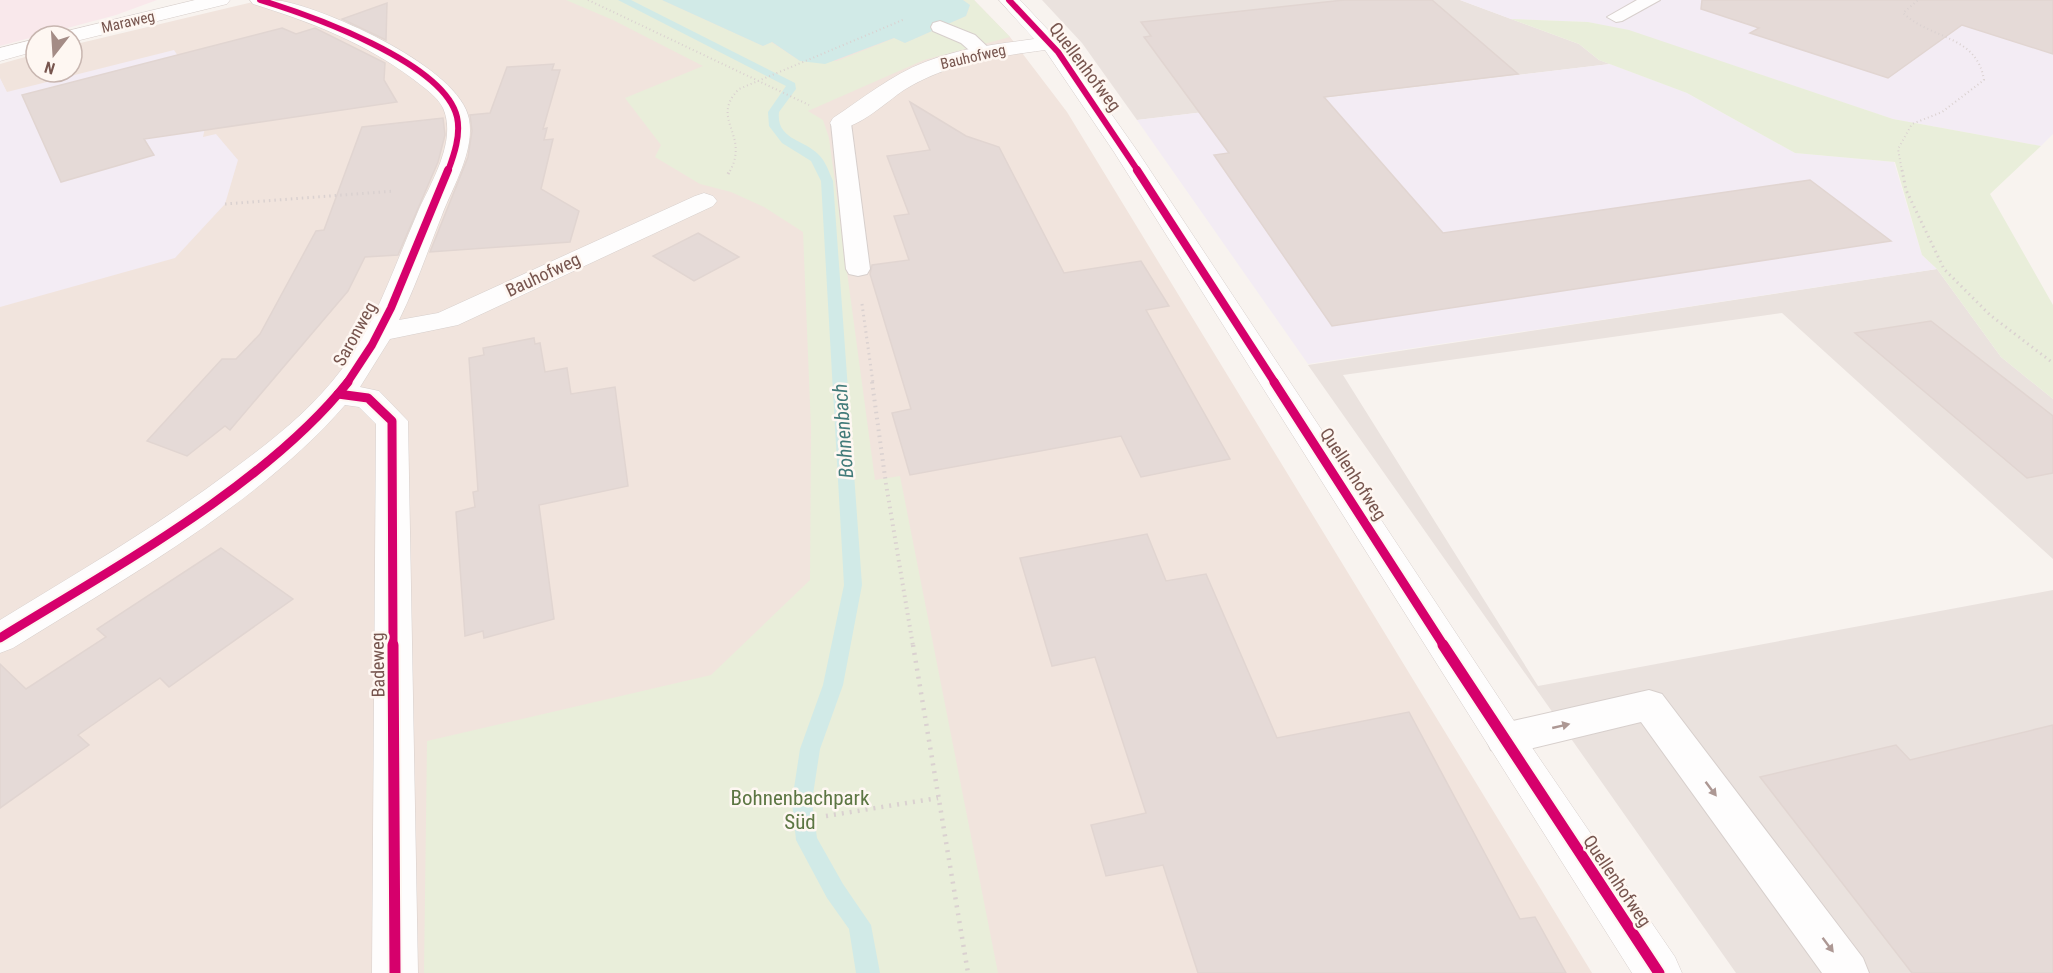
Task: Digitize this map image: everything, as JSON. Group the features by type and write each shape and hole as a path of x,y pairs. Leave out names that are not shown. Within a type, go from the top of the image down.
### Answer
{"street":[{"name":"Maraweg","path":"84,33 220,0"},
{"name":"Saronweg","path":"0,638 193,518 296,436 338,394 362,362 378,332 441,188 456,145 458,125 456,110 444,93 395,54 311,15 260,0"},
{"name":"Quellenhofweg","path":"1009,0 1050,43 1126,152 1504,739 1659,973"},
{"name":"Bauhofweg","path":"841,123 912,77 952,60 1050,43"},
{"path":"0,55 24,48"},
{"name":"Bauhofweg","path":"378,332 421,326 448,319 704,201"},
{"name":"Badeweg","path":"338,394 368,398 392,421 395,973"}],"lane":[{"path":"1616,17 1651,0"},
{"path":"940,27 968,39 984,53"},
{"path":"841,123 858,269"},
{"path":"1504,739 1649,705 1848,973"}],"path":[{"path":"588,0 793,97"},
{"path":"1918,0 1903,13 1910,22 1924,30 1953,40 1976,54 1984,66 1984,80 1942,112 1912,124 1898,149 1905,190 1944,269 1990,315 2053,363"},
{"path":"704,201 733,167 738,149 735,131 726,111 726,105 739,88 908,18"},
{"path":"225,204 441,188"},
{"path":"858,269 886,484 968,973"},
{"path":"826,816 938,798"}],"shaded area":[{"path":"0,0 157,0 82,24 24,24 24,40 0,46"},
{"path":"261,0 974,0 1010,37 1067,112 1592,973 0,973 0,64 24,57 24,84 84,84 84,42"},
{"path":"1042,0 1460,0 1579,44 1599,60 1610,64 1137,120 1082,43"},
{"path":"1460,0 2053,0 2053,134 2041,146 1893,119 1629,31 1588,22 1511,19"},
{"path":"174,50 210,104 203,137 216,134 238,160 225,204 175,258 0,307 0,78 7,92 39,84 84,84 84,73"},
{"path":"1610,64 1687,93 1795,153 1894,162 1922,255 1937,269 1308,364 1137,120"},
{"path":"1937,269 2001,357 2053,399 2053,559 1782,313 1343,375 1538,686 2053,590 2053,973 1736,973 1308,365"}],"green space":[{"name":"Bohnenbachpark Süd","path":"566,0 662,0 763,46 771,42 800,61 837,61 895,38 905,43 966,16 970,5 963,0 974,0 1010,37 924,60 808,111 823,120 829,138 875,480 900,476 998,973 424,973 427,741 711,675 810,580 811,428 803,232 764,207 731,192 700,184 655,157 661,145 625,98 703,66 613,20"},
{"path":"1511,19 1588,22 1629,30 1893,119 2041,146 1990,194 2053,305 2053,399 2001,357 1937,269 1922,255 1895,162 1795,153 1687,93 1599,60 1579,44"}],"water":[{"path":"662,0 963,0 970,5 966,16 905,43 894,38 825,64 800,61 772,42 763,46"}],"building":[{"path":"1344,0 1432,0 1518,74 1324,97 1443,233 1810,180 1891,241 1332,326 1214,155 1229,153 1144,37 1151,36 1141,22"},
{"path":"1702,0 2053,0 2053,54 1962,25 1888,78 1750,33 1759,28 1701,9"},
{"path":"387,3 386,40 342,19"},
{"path":"282,28 296,34 315,28 385,63 384,80 397,102 144,139 154,155 61,182 22,95 65,84 84,84 84,79"},
{"path":"554,64 552,70 560,70 543,129 547,128 544,140 553,139 541,189 579,211 570,242 430,252 468,157 472,131 470,115 490,113 507,67"},
{"path":"910,102 966,136 999,147 1064,273 1141,261 1169,306 1146,310 1230,459 1141,477 1121,436 910,475 892,413 911,409 870,274 872,265 909,260 894,216 909,214 887,156 930,150"},
{"path":"443,118 445,135 438,162 398,255 365,257 348,291 230,430 225,426 187,456 147,441 222,359 236,359 260,334 316,231 324,230 362,127"},
{"path":"698,233 739,257 694,281 653,256"},
{"path":"1931,321 2053,416 2053,473 2027,478 1855,333"},
{"path":"534,338 535,344 540,343 545,372 567,368 571,394 615,387 628,486 539,505 554,619 484,638 483,631 465,636 456,512 475,507 473,492 478,491 469,358 484,355 483,348"},
{"path":"1147,534 1166,581 1206,574 1277,738 1409,712 1520,919 1535,917 1566,973 1198,973 1163,865 1106,876 1091,825 1146,813 1095,657 1052,666 1020,558"},
{"path":"221,548 293,599 169,687 160,678 78,735 89,745 0,808 0,664 26,689 106,637 97,629"},
{"path":"2053,725 2053,973 1912,973 1760,777 1896,745 1910,760"}],"waterway":[{"name":"Bohnenbach","path":"623,0 791,85 791,89 773,112 774,126 786,140 815,158 827,181 853,585 833,685 810,749 802,801 807,840 835,891 860,925 868,973"}],"cycle path":[{"path":"0,638 198,512 275,454 328,405 352,377 382,327 446,175 456,146 458,119 451,103 441,91 405,63 366,40 304,14 260,0"},
{"path":"1009,0 1058,52 1126,152 1504,739 1659,973"},
{"path":"338,394 368,398 392,421 395,973"}]}
